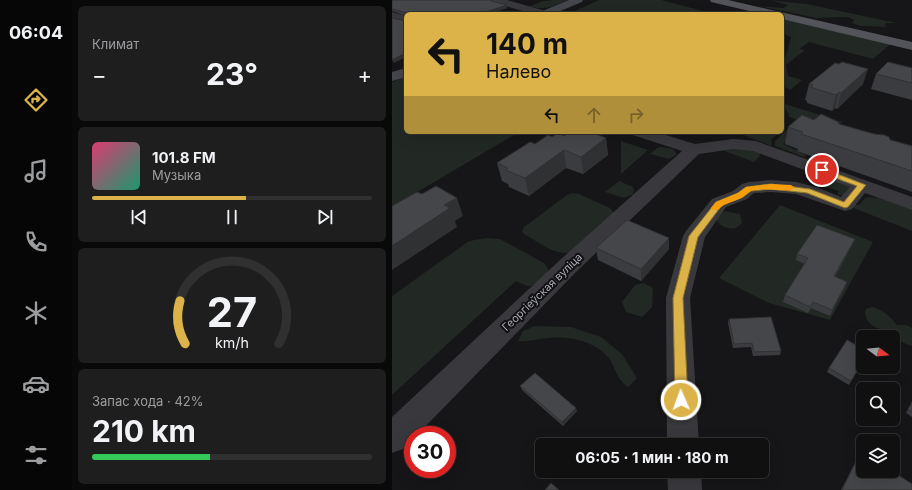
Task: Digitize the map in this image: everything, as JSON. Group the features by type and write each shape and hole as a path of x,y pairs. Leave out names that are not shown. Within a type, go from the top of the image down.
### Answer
{"main road":[{"path":"715,0 767,12"},
{"path":"784,16 912,46"}],"street":[{"path":"496,0 537,12"},
{"path":"549,12 578,0"},
{"path":"392,15 404,19"},
{"path":"392,78 404,73"},
{"path":"646,134 694,149 726,144 748,144 912,204"},
{"name":"Георгіеўская вуліца","path":"392,438 564,270 694,149"},
{"path":"683,438 678,298 694,236 719,203 740,195 749,188 771,186 796,188 810,191 845,205 862,185"},
{"path":"684,478 685,490"}],"shaded area":[{"path":"568,0 554,6 544,8 535,8 530,6 543,1"},
{"path":"599,0 661,0 707,12 598,12 572,12"},
{"path":"769,0 807,4 896,23 887,23 884,25 887,27 861,26 852,23 854,20 848,17 817,18 758,6 783,8 788,5"},
{"path":"784,18 893,42 873,59 809,42 799,49 805,50 786,65 788,76 802,80 790,90 784,86 784,63 791,37 784,34"},
{"path":"404,77 404,134 516,134 392,207 392,82"},
{"path":"784,104 842,122 833,131 801,128 783,144 806,155 804,157 775,146 775,141 798,120 787,116 789,115"},
{"path":"778,134 771,140 772,146 744,135"},
{"path":"621,141 648,150 621,174"},
{"path":"661,147 673,149 676,155 669,159 650,154 657,148"},
{"path":"742,147 761,152 759,157 754,162 722,150"},
{"path":"831,180 851,186 846,197 837,194 839,191 824,186"},
{"path":"619,181 633,187 633,194 624,198 605,192"},
{"path":"572,193 579,194 610,208 613,211 613,214 571,252 565,253 553,250 524,234 522,231 524,227 567,195"},
{"path":"870,197 882,199 912,210 912,231 851,207 853,204 859,205 865,198"},
{"path":"780,205 873,242 830,320 769,303 719,278"},
{"path":"724,211 740,214 742,222 740,225 736,228 728,228 721,225 716,218 719,213"},
{"path":"486,238 500,239 544,263 548,269 548,275 533,286 516,281 392,395 392,296 469,241"},
{"path":"644,283 653,288 652,307 642,317 626,312 622,302 635,285"},
{"path":"872,307 880,310 897,325 906,325 912,328 912,346 900,340 900,330 881,329 871,324 866,317 866,309"},
{"path":"535,326 571,327 601,337 622,354 637,378 628,387 620,379 606,355 594,346 579,340 544,338 518,341 523,331"}],"building":[{"path":"392,0 490,0 507,5 485,12 404,12 392,9"},
{"path":"392,18 404,21 404,54 392,60"},
{"path":"842,62 868,69 841,93 839,92 836,95 810,87 813,85 809,84 835,63 839,64"},
{"path":"888,62 912,68 912,83 876,74"},
{"path":"821,114 838,122 839,124 874,134 884,135 889,137 890,140 912,146 912,171 801,134 803,132 788,127 802,115 814,120"},
{"path":"556,134 560,134 564,136 566,134 595,134 606,138 581,157 564,150 525,178 505,170 508,168 497,163 530,142 535,144 548,135 552,137"},
{"path":"436,186 457,198 444,205 450,208 392,246 392,206 417,192 422,194"},
{"path":"627,220 669,238 641,269 596,248"},
{"path":"817,225 855,239 834,276 847,282 832,310 813,302 810,307 785,295 808,258 797,254"},
{"path":"771,317 781,351 754,352 752,343 734,344 729,319"},
{"path":"847,340 856,345 856,373 851,381 829,368"},
{"path":"535,373 576,408 562,422 520,386"},
{"path":"912,403 912,412 908,409"},
{"path":"856,461 856,478 900,478 900,476 912,484 912,490 842,490"},
{"path":"551,483 559,490 545,490"}],"slow traffic":[{"path":"715,208 719,203 740,195 749,188 771,186 791,188"}],"route":[{"path":"681,400 677,310 683,276 694,236 719,203 740,195 749,188 771,186 796,188 810,191 845,205 862,185 822,170"}]}
